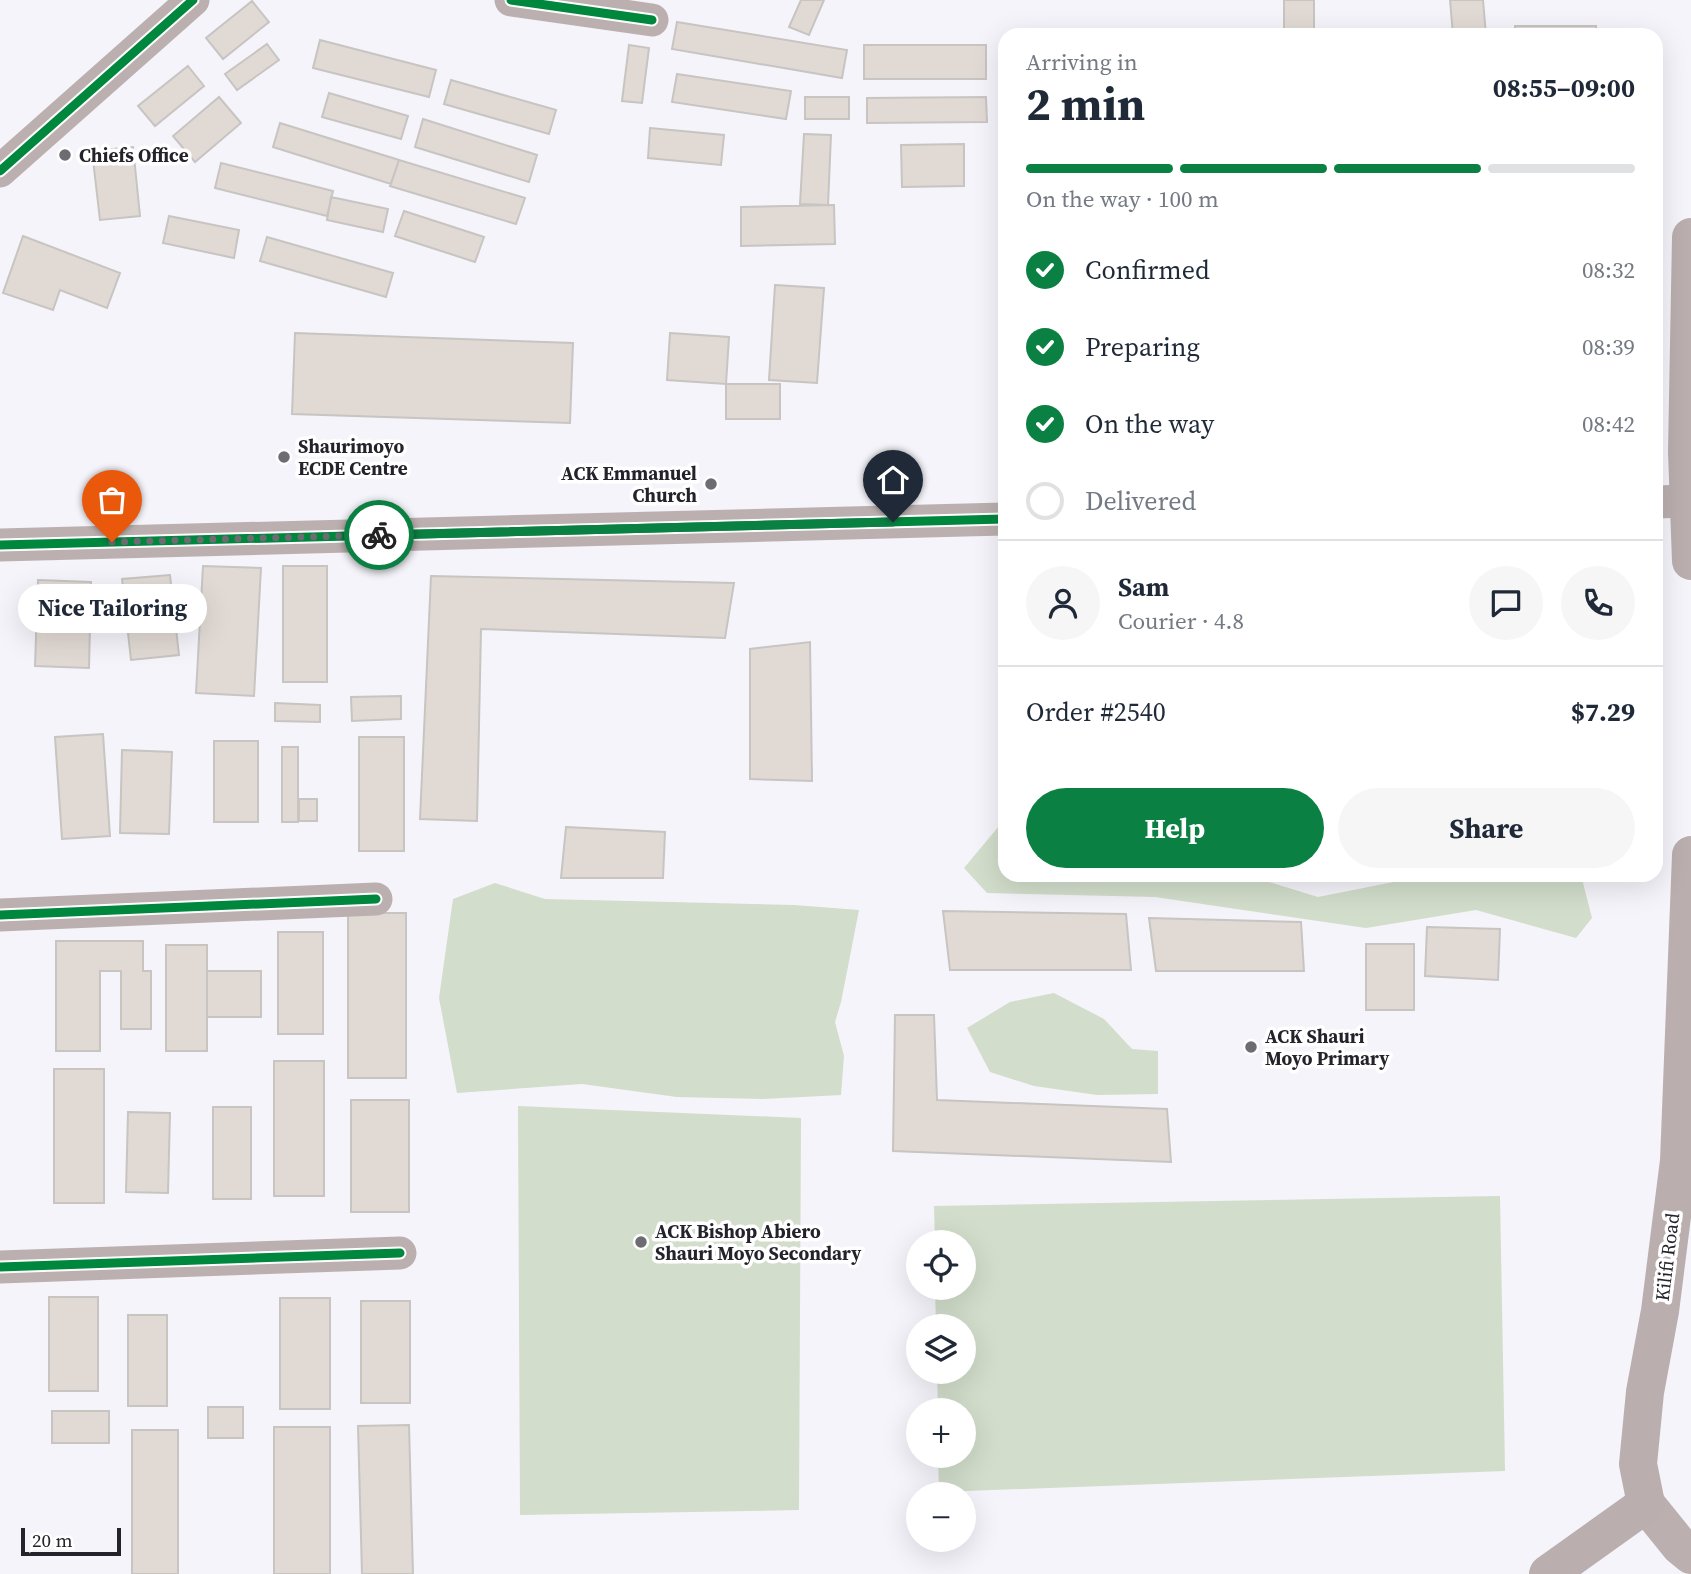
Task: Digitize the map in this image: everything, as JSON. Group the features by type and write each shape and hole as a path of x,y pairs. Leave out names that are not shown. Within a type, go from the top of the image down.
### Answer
{"main road":[{"path":"1691,237 1689,452 1672,502 1691,561"},
{"name":"Kilifi Road","path":"1646,1504 1638,1464 1645,1392 1660,1311 1679,1161 1691,855"},
{"path":"1548,1574 1646,1504"}],"street":[{"path":"0,171 193,0"},
{"path":"511,0 652,20"},
{"path":"0,545 998,519"},
{"path":"0,915 376,898"},
{"path":"0,1268 400,1253"},
{"name":"Kilifi Road","path":"1646,1504 1680,1546 1691,1555"}],"green space":[{"path":"998,827 998,882 1269,882 1318,897 1394,882 1583,882 1592,918 1576,938 1476,910 1366,928 1155,897 987,893 964,868"},
{"path":"495,883 545,899 794,905 859,910 835,1022 844,1056 841,1095 763,1099 677,1097 582,1084 457,1093 439,998 453,899"},
{"path":"1054,993 1104,1019 1132,1049 1158,1051 1158,1094 1097,1095 1034,1086 990,1072 967,1028 1010,1002"},
{"path":"518,1106 801,1118 799,1510 520,1515"},
{"path":"1500,1196 1505,1471 976,1491 976,1482 939,1482 938,1468 976,1468 976,1398 938,1398 937,1384 976,1384 976,1314 936,1314 935,1300 976,1300 976,1230 935,1230 934,1206"}],"building":[{"path":"801,0 824,0 809,35 789,27"},
{"path":"1284,0 1314,0 1314,28 1284,28"},
{"path":"1450,0 1483,0 1485,28 1452,28"},
{"path":"252,1 269,22 223,59 206,38"},
{"path":"677,22 847,50 842,78 672,49"},
{"path":"1515,26 1596,26 1596,28"},
{"path":"320,40 436,70 429,97 313,68"},
{"path":"267,44 279,60 237,90 225,74"},
{"path":"629,45 649,48 642,103 622,101"},
{"path":"864,45 986,45 986,79 864,79"},
{"path":"188,66 204,86 155,126 138,106"},
{"path":"677,74 791,91 786,119 672,102"},
{"path":"451,80 556,110 549,134 444,104"},
{"path":"329,93 408,116 401,139 322,117"},
{"path":"219,97 241,123 195,162 173,136"},
{"path":"805,97 849,97 849,119 805,119"},
{"path":"986,97 987,122 867,123 867,98"},
{"path":"423,119 537,155 529,182 415,147"},
{"path":"280,123 399,160 391,184 273,147"},
{"path":"650,128 724,135 721,165 648,158"},
{"path":"804,134 831,135 828,205 800,204"},
{"path":"964,144 964,186 902,187 901,145"},
{"path":"133,147 140,216 100,220 92,151"},
{"path":"399,160 525,198 516,224 390,186"},
{"path":"221,163 333,191 327,216 215,188"},
{"path":"331,197 388,209 383,232 327,220"},
{"path":"834,205 835,244 741,246 741,207"},
{"path":"404,211 484,237 475,262 395,236"},
{"path":"169,216 239,230 234,258 163,243"},
{"path":"23,236 120,273 107,308 60,290 53,310 3,293"},
{"path":"267,237 393,273 386,297 260,261"},
{"path":"775,285 824,288 817,383 769,380"},
{"path":"295,333 573,343 570,423 292,414"},
{"path":"670,333 729,337 726,384 667,380"},
{"path":"726,384 780,384 780,419 726,419"},
{"path":"203,566 261,568 254,696 196,693"},
{"path":"283,566 327,566 327,682 283,682"},
{"path":"170,575 179,655 131,660 122,579"},
{"path":"431,576 734,583 725,638 481,629 477,821 420,819"},
{"path":"38,580 91,582 89,668 35,666"},
{"path":"810,642 812,781 750,779 750,649"},
{"path":"401,696 401,719 352,721 351,697"},
{"path":"275,703 320,705 320,722 275,721"},
{"path":"103,734 110,836 62,839 55,737"},
{"path":"359,737 404,737 404,851 359,851"},
{"path":"214,741 258,741 258,822 214,822"},
{"path":"282,747 298,747 298,822 282,822"},
{"path":"122,750 172,752 169,834 120,833"},
{"path":"299,799 317,799 317,821 299,821"},
{"path":"566,827 665,832 663,878 561,878"},
{"path":"943,911 1126,914 1131,970 950,970"},
{"path":"348,913 406,913 406,1078 348,1078"},
{"path":"1149,918 1301,922 1304,971 1156,971"},
{"path":"1427,927 1500,929 1498,980 1425,976"},
{"path":"278,932 323,932 323,1034 278,1034"},
{"path":"56,941 143,941 143,971 151,971 151,1029 121,1029 121,971 100,971 100,1051 56,1051"},
{"path":"1366,944 1414,944 1414,1010 1366,1010"},
{"path":"166,945 207,945 207,1051 166,1051"},
{"path":"207,971 261,971 261,1017 207,1017"},
{"path":"895,1015 934,1015 937,1100 1167,1109 1171,1162 893,1151"},
{"path":"274,1061 324,1061 324,1196 274,1196"},
{"path":"54,1069 104,1069 104,1203 54,1203"},
{"path":"351,1100 409,1100 409,1212 351,1212"},
{"path":"213,1107 251,1107 251,1199 213,1199"},
{"path":"128,1112 170,1113 168,1193 126,1192"},
{"path":"49,1297 98,1297 98,1391 49,1391"},
{"path":"280,1298 330,1298 330,1409 280,1409"},
{"path":"361,1301 410,1301 410,1403 361,1403"},
{"path":"128,1315 167,1315 167,1406 128,1406"},
{"path":"208,1407 243,1407 243,1438 208,1438"},
{"path":"52,1411 109,1411 109,1443 52,1443"},
{"path":"409,1425 413,1574 362,1574 358,1426"},
{"path":"274,1427 330,1427 330,1574 274,1574"},
{"path":"132,1430 178,1430 178,1574 132,1574"}],"cycle path":[{"path":"0,171 193,0"},
{"path":"511,0 652,20"},
{"path":"0,545 998,519"},
{"path":"0,915 376,899"},
{"path":"0,1267 400,1253"}],"way so far":[{"path":"112,542 379,535"}],"place":[{"name":"Chiefs Office","path":"65,155"},
{"name":"Shaurimoyo ECDE Centre","path":"284,457"},
{"name":"ACK Emmanuel Church","path":"711,484"},
{"name":"Nice Tailoring","path":"112,542"},
{"name":"ACK Shauri Moyo Primary","path":"1251,1047"},
{"name":"ACK Bishop Abiero Shauri Moyo Secondary","path":"641,1242"}],"route":[{"path":"379,535 893,522"}]}
